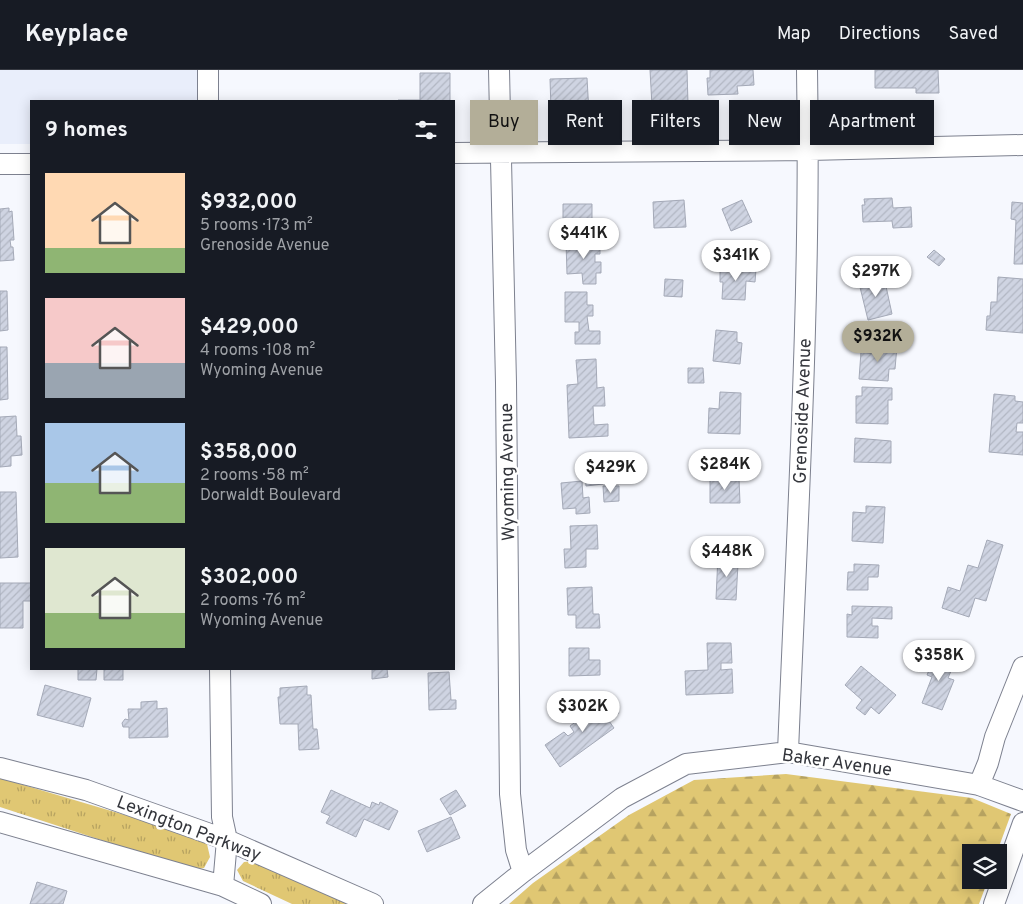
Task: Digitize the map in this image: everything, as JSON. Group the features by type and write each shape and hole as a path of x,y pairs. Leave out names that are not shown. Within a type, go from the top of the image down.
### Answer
{"street":[{"path":"208,70 208,100"},
{"name":"Wyoming Avenue","path":"499,70 506,363 510,794 516,850 523,872"},
{"name":"Grenoside Avenue","path":"788,752 802,440 809,150 808,70"},
{"path":"455,153 809,150 1023,145"},
{"path":"0,164 30,164"},
{"path":"979,785 1023,667"},
{"path":"220,670 222,817 227,840 223,886"},
{"name":"Baker Avenue","path":"483,904 622,798 686,764 788,752 979,785 1023,801"},
{"name":"Lexington Parkway","path":"0,768 86,790 227,840 373,904"},
{"path":"0,822 223,886 261,904"},
{"path":"994,904 1023,824"}],"shaded area":[{"path":"0,70 197,70 197,100 30,100 30,144 0,144"}],"green space":[{"path":"786,774 972,798 1011,814 1000,844 962,844 962,889 985,889 979,904 509,904 533,883 629,815 694,780"},
{"path":"0,778 189,834 207,844 210,857 204,868 193,870 0,807"},
{"path":"255,861 352,904 292,904 243,881 237,870 244,862"}],"building":[{"path":"650,70 687,70 688,100 652,100"},
{"path":"710,70 753,70 754,85 737,86 738,94 708,95 707,78 710,78"},
{"path":"875,70 938,70 939,93 916,93 916,88 875,88"},
{"path":"420,73 450,73 450,100 420,100"},
{"path":"587,78 588,100 551,100 550,79"},
{"path":"892,198 893,208 911,207 912,227 893,228 892,221 863,222 862,205 865,205 864,199"},
{"path":"684,200 686,227 654,228 653,202"},
{"path":"742,200 752,222 731,231 722,209"},
{"path":"1012,202 1023,203 1023,264 1014,264 1016,220 1011,219"},
{"path":"563,204 592,204 592,225 563,224"},
{"path":"9,208 9,212 12,211 14,240 10,240 11,247 13,247 14,260 0,261 0,209"},
{"path":"600,241 600,254 595,254 595,262 601,262 601,273 596,273 596,284 583,284 582,273 567,274 566,242"},
{"path":"934,250 945,259 939,266 927,257"},
{"path":"720,268 756,269 755,282 746,281 745,300 722,299 723,282 720,282"},
{"path":"884,277 892,314 868,320 859,283"},
{"path":"998,277 1023,279 1023,333 986,330 991,302 997,302"},
{"path":"665,279 683,280 682,297 664,296"},
{"path":"0,291 7,291 8,330 0,331"},
{"path":"565,292 587,292 587,305 593,305 593,316 587,316 589,331 600,331 600,344 575,344 575,332 579,332 579,322 565,322"},
{"path":"716,330 737,332 737,342 742,343 740,364 713,361"},
{"path":"875,344 897,346 895,369 889,369 888,381 859,379 861,352 875,354"},
{"path":"0,347 7,347 8,399 0,400"},
{"path":"596,359 597,388 604,387 605,406 593,406 594,425 608,424 608,436 569,438 567,385 578,384 576,360"},
{"path":"688,368 703,368 704,383 688,383"},
{"path":"862,387 892,388 892,400 888,400 888,424 856,423 856,396 862,396"},
{"path":"720,392 741,393 740,434 708,433 709,408 719,409"},
{"path":"994,394 1015,396 1015,401 1023,402 1023,423 1017,423 1016,432 1023,432 1023,455 989,452"},
{"path":"16,416 17,436 21,436 22,455 11,456 11,466 0,467 0,417"},
{"path":"855,438 891,441 891,463 854,462"},
{"path":"602,472 603,484 586,486 585,473"},
{"path":"739,479 740,503 710,503 710,480"},
{"path":"582,481 583,498 589,497 590,513 576,514 576,508 563,509 561,483"},
{"path":"603,486 619,486 619,501 604,502"},
{"path":"0,492 16,492 18,557 0,558"},
{"path":"866,506 885,507 883,543 852,541 853,512 866,513"},
{"path":"597,525 598,549 586,549 586,567 565,568 564,549 571,549 570,526"},
{"path":"987,540 1003,545 986,601 975,598 969,617 942,608 948,587 960,591 968,565 978,568"},
{"path":"718,555 733,556 733,564 738,564 736,600 716,599"},
{"path":"854,564 879,565 878,577 868,577 868,590 847,590 848,572 854,572"},
{"path":"0,583 30,583 30,601 23,601 23,628 0,628"},
{"path":"592,587 593,614 599,614 600,628 576,628 576,615 568,615 567,588"},
{"path":"852,606 892,607 892,619 872,618 872,626 878,626 878,638 847,637 847,614 852,615"},
{"path":"707,643 731,643 732,663 721,663 721,670 732,669 733,693 686,695 685,671 708,670"},
{"path":"569,648 589,648 589,660 600,660 600,675 569,676"},
{"path":"936,654 955,662 948,678 954,680 942,710 922,703 932,677 927,675"},
{"path":"861,666 896,695 879,714 871,707 865,715 856,708 862,700 845,685"},
{"path":"78,670 97,670 96,680 78,680"},
{"path":"104,670 123,670 123,680 104,680"},
{"path":"372,670 387,670 388,677 372,679"},
{"path":"449,672 451,700 456,700 456,709 429,710 428,673"},
{"path":"45,685 91,698 83,727 37,715"},
{"path":"307,686 307,695 311,695 313,729 317,729 319,749 299,750 298,724 280,724 278,697 280,697 280,688"},
{"path":"607,697 619,713 609,721 614,728 560,767 545,745 564,732 568,736 574,732 570,726"},
{"path":"157,701 157,709 167,708 168,737 129,738 129,727 123,727 122,723 125,719 129,720 128,709 141,709 141,702"},
{"path":"331,790 370,808 372,802 379,805 380,802 398,811 389,830 364,819 356,837 326,823 330,816 321,812"},
{"path":"456,790 466,806 450,815 440,799"},
{"path":"451,817 460,838 427,852 418,831"},
{"path":"37,882 67,891 63,904 30,904"}]}
